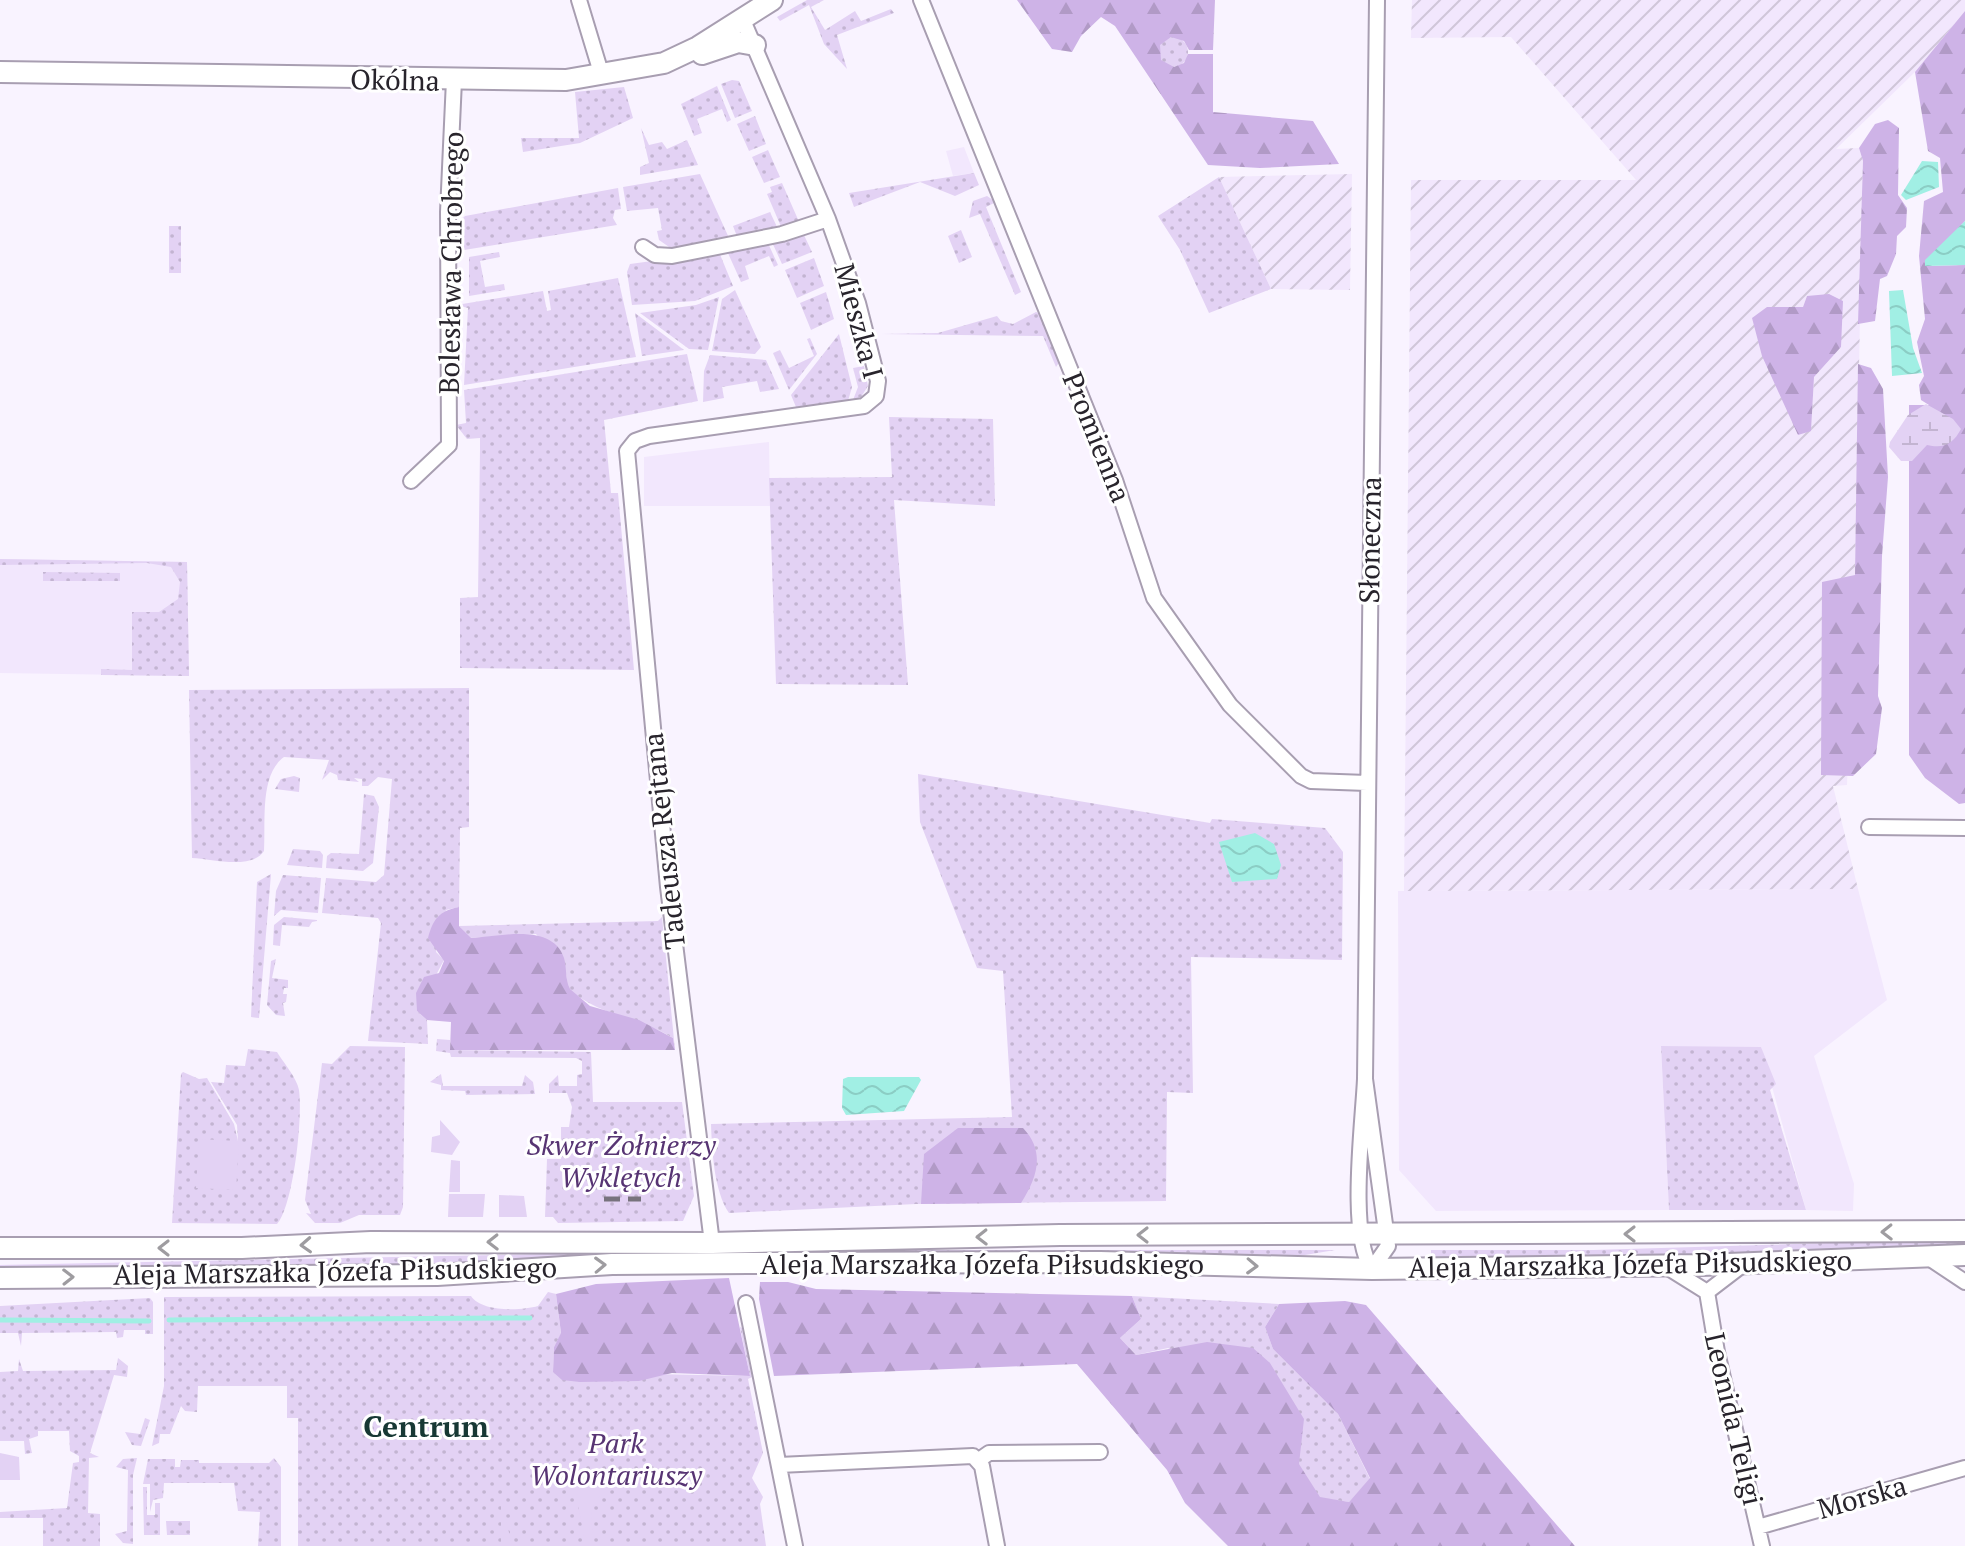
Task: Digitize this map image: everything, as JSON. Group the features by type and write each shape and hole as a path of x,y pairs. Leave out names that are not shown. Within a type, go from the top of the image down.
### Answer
{"main road":[{"name":"Okólna","path":"0,72 548,81 602,76 678,57 772,0"},
{"path":"678,57 705,54 738,42 755,45"},
{"name":"Aleja Marszałka Józefa Piłsudskiego","path":"0,1248 242,1248 371,1242 712,1243 1060,1235 1965,1231"},
{"name":"Aleja Marszałka Józefa Piłsudskiego","path":"0,1278 437,1275 582,1265 748,1263 1109,1262 1372,1269 1664,1266 1965,1255"}],"street":[{"path":"579,0 602,76"},
{"name":"Promienna","path":"921,0 1115,480 1160,608 1230,705 1301,776 1311,781 1367,783"},
{"name":"Słoneczna","path":"1372,1269 1363,1254 1361,1235 1377,0"},
{"name":"Mieszka I","path":"635,441 746,421 864,406 873,401 878,381 867,333 828,219 742,18"},
{"name":"Bolesława Chrobrego","path":"411,481 449,445 448,212 454,80"},
{"path":"643,247 655,255 672,256 782,234 828,219"},
{"name":"Tadeusza Rejtana","path":"635,441 627,451 668,887 712,1243"},
{"path":"1869,827 1965,828"},
{"name":"Słoneczna","path":"1365,1079 1387,1234"},
{"path":"1372,1269 1387,1252 1387,1234"},
{"path":"1925,1256 1965,1282"},
{"path":"1664,1266 1707,1292 1744,1264"},
{"name":"Leonida Teligi","path":"1707,1292 1717,1352 1762,1546"},
{"path":"746,1303 795,1546"},
{"path":"980,1463 989,1453 1100,1452"},
{"path":"779,1465 973,1456 980,1463 997,1546"},
{"name":"Morska","path":"1758,1527 1965,1468"}],"shaded area":[{"path":"1412,0 1965,0 1965,11 1915,72 1836,149 1859,148 1863,161 1855,575 1847,785 1833,786 1858,889 1404,891 1411,180 1636,180 1511,37 1411,38","holes":["1807,296 1816,296 1841,347 1814,377 1811,430 1767,307 1803,307"]},
{"path":"964,147 974,173 953,176 946,151"},
{"path":"1352,174 1350,290 1271,289 1219,177"},
{"path":"769,442 770,506 644,506 644,457"},
{"path":"0,559 187,562 189,676 0,673"},
{"path":"1858,889 1887,1000 1814,1056 1854,1184 1853,1211 1806,1210 1761,1047 1661,1047 1669,1210 1436,1211 1399,1170 1398,891"}],"green space":[{"path":"807,0 824,0 811,7 825,30 855,11 861,21 891,9 894,13 837,35 847,69 824,44 809,5 780,21 777,17"},
{"path":"1017,0 1215,0 1213,50 1189,50 1184,41 1171,37 1160,45 1161,60 1174,67 1184,63 1188,54 1213,54 1213,112 1313,121 1339,164 1260,168 1208,165 1115,26 1101,17 1081,36 1072,52 1052,49"},
{"path":"1965,11 1965,221 1925,266 1965,265 1965,803 1959,804 1925,778 1909,755 1909,405 1929,405 1921,400 1919,385 1924,376 1917,342 1925,319 1919,256 1924,201 1943,192 1940,158 1928,151 1915,72"},
{"path":"1173,37 1184,41 1188,52 1184,63 1173,67 1162,63 1158,52 1162,41"},
{"path":"739,81 752,111 735,118 721,84"},
{"path":"717,86 731,120 727,122 722,109 697,119 702,133 694,136 681,104"},
{"path":"624,87 633,118 580,143 523,152 521,138 579,138 575,92"},
{"path":"755,116 766,144 749,151 737,124"},
{"path":"1888,120 1899,128 1898,195 1907,208 1906,227 1897,236 1896,254 1887,276 1880,279 1875,321 1858,324 1863,161 1859,148 1875,124"},
{"path":"641,128 649,145 662,142 667,149 687,140 698,165 640,175 640,167 649,163"},
{"path":"768,150 780,177 764,183 752,157"},
{"path":"974,173 979,185 955,196 920,182 854,207 849,193"},
{"path":"700,174 729,238 672,249 659,240 657,231 662,230 658,208 627,211 623,187"},
{"path":"1219,177 1271,289 1209,313 1180,250 1158,216"},
{"path":"782,183 800,224 782,229 767,194 772,192 770,187"},
{"path":"618,188 621,209 615,210 613,218 617,225 458,251 458,223 465,216"},
{"path":"987,196 996,202 986,207 1021,292 1015,295 980,214 969,218 973,201"},
{"path":"770,212 778,229 738,239 733,226"},
{"path":"169,226 181,226 181,273 169,273"},
{"path":"961,230 972,257 959,263 948,236"},
{"path":"803,233 812,252 782,264 771,240"},
{"path":"767,241 778,265 774,267 769,256 745,266 749,279 741,282 727,251"},
{"path":"499,252 500,257 480,261 485,287 504,284 505,290 469,296 469,257"},
{"path":"719,252 733,286 695,301 632,305 627,272 630,264"},
{"path":"814,258 824,286 797,298 785,270"},
{"path":"618,278 636,357 464,385 468,308 456,305 543,291 547,311 551,310 548,291"},
{"path":"735,290 761,347 755,354 712,351 722,299"},
{"path":"826,292 834,319 811,330 800,303"},
{"path":"1829,294 1843,301 1841,347 1814,377 1811,431 1798,435 1762,356 1752,318 1767,307 1803,307 1807,296"},
{"path":"719,297 708,350 689,349 640,313 696,305"},
{"path":"1036,312 1042,315 1060,361 1056,367 1043,336 881,334 938,333 997,316 1001,321 1013,324"},
{"path":"635,313 684,350 642,356"},
{"path":"839,334 852,387 848,401 796,407 791,395"},
{"path":"810,338 817,354 789,390 773,353 780,350 789,368 814,356 807,339"},
{"path":"687,354 698,401 604,420 611,493 618,493 634,670 460,668 460,598 478,597 480,438 467,439 456,425 466,423 464,390"},
{"path":"710,355 766,360 779,389 760,392 757,381 722,387 724,398 703,402 704,371"},
{"path":"1858,364 1871,368 1883,389 1888,477 1878,696 1882,708 1876,754 1853,776 1821,775 1822,582 1855,575"},
{"path":"864,366 868,386 861,397 853,400 858,387 853,368"},
{"path":"1926,404 1953,419 1961,429 1947,444 1927,445 1912,461 1901,461 1889,447 1890,442 1908,415"},
{"path":"889,417 993,419 995,506 894,500 908,685 776,684 769,478 892,477"},
{"path":"0,559 187,562 189,676 101,675 101,669 132,670 132,612 159,612 178,599 180,582 171,567 147,563 0,565"},
{"path":"43,572 120,573 120,581 43,581"},
{"path":"469,688 469,827 460,828 459,907 446,910 436,952 444,960 417,1011 427,1020 428,1044 368,1041 381,923 378,918 322,913 326,878 376,882 384,875 392,779 378,777 368,786 362,786 362,779 354,778 359,782 338,780 337,775 330,772 322,780 329,760 284,757 276,765 267,787 264,851 258,857 241,862 192,858 189,690"},
{"path":"918,774 1210,823 1212,819 1325,828 1343,852 1342,960 1191,957 1193,1093 1167,1092 1166,1201 916,1204 729,1213 717,1182 711,1124 1012,1117 1003,971 977,968 920,822"},
{"path":"300,778 299,792 275,789 281,779"},
{"path":"364,794 374,796 379,807 373,863 363,871 326,868 327,856 331,853 359,854"},
{"path":"293,849 320,851 323,855 322,868 287,865"},
{"path":"271,874 259,1018 251,1017 257,882"},
{"path":"283,875 321,878 318,913 281,910 274,916 276,891"},
{"path":"459,907 459,926 471,938 524,934 548,940 558,947 564,958 570,989 590,1006 639,1020 673,1038 675,1050 450,1050 451,1022 427,1020 417,1011 416,993 424,977 439,973 444,961 428,938 432,926 446,911"},
{"path":"284,917 317,921 309,927 282,925 280,946 273,945 274,925"},
{"path":"662,917 675,1050 673,1038 661,1031 594,1006 571,991 561,963 536,934 470,938 459,926 658,921"},
{"path":"276,959 272,978 288,980 288,988 284,988 283,994 287,994 283,1003 285,1016 276,1015 267,1005 271,961"},
{"name":"Skwer Żołnierzy Wyklętych","path":"437,1039 450,1040 450,1050 591,1052 593,1102 682,1102 694,1196 683,1221 558,1223 553,1217 545,1217 547,1159 561,1159 561,1127 569,1127 572,1107 567,1093 549,1093 549,1084 558,1075 559,1086 577,1086 577,1075 582,1074 582,1061 576,1058 451,1057 450,1053 436,1051"},
{"path":"350,1046 405,1047 403,1207 400,1215 359,1215 340,1223 315,1223 306,1213 311,1214 305,1200 322,1063 332,1064"},
{"path":"1661,1046 1761,1047 1776,1084 1770,1090 1806,1210 1669,1210"},
{"path":"248,1049 277,1052 298,1085 300,1121 296,1161 283,1214 277,1224 172,1223 181,1074 207,1078 234,1124 238,1141 237,1125 211,1082 224,1083 226,1065 245,1066"},
{"path":"441,1074 443,1086 522,1086 525,1075 533,1082 535,1094 466,1095 465,1091 441,1090 441,1085 430,1082"},
{"path":"440,1120 460,1142 452,1155 431,1152 432,1137 440,1135"},
{"path":"958,1128 1023,1128 1035,1146 1037,1165 1021,1203 921,1204 924,1154"},
{"path":"199,1139 239,1141 236,1190 196,1188"},
{"path":"451,1160 460,1161 460,1192 449,1192"},
{"path":"449,1194 485,1194 483,1217 448,1217"},
{"path":"499,1195 524,1196 527,1217 499,1217"},
{"path":"1965,1239 1965,1244 1640,1258 1431,1260 1431,1250 1593,1250"},
{"path":"740,1250 740,1255 607,1254 458,1263 0,1269 0,1265"},
{"path":"755,1250 1335,1250 1299,1256 1179,1258 756,1255"},
{"path":"729,1278 750,1376 672,1373 639,1381 580,1382 562,1380 553,1372 554,1347 561,1333 556,1294 596,1284"},
{"path":"760,1282 788,1282 816,1289 1132,1296 1141,1319 1120,1338 1136,1355 1207,1342 1253,1348 1270,1363 1304,1419 1299,1464 1320,1497 1349,1502 1370,1478 1338,1414 1273,1349 1265,1327 1279,1304 1345,1301 1366,1305 1575,1546 1228,1546 1185,1503 1167,1470 1077,1364 774,1376 759,1299"},
{"name":"Park Wolontariuszy","path":"548,1292 556,1294 561,1334 554,1347 553,1372 750,1376 742,1328 752,1377 748,1379 763,1453 752,1478 763,1497 760,1504 766,1546 298,1546 298,1418 287,1418 287,1386 198,1386 197,1412 185,1411 181,1406 170,1434 160,1434 159,1443 152,1446 164,1386 164,1297 471,1296 492,1308 522,1309 538,1306"},
{"path":"1132,1296 1279,1304 1265,1327 1273,1349 1338,1414 1370,1479 1349,1502 1320,1498 1298,1464 1303,1419 1168,1348 1136,1355 1120,1338 1141,1319"},
{"path":"150,1298 153,1302 153,1334 145,1334 145,1330 124,1330 123,1337 117,1338 116,1332 22,1333 21,1346 18,1333 0,1333 0,1306"},
{"path":"118,1358 128,1366 127,1377 114,1375 90,1453 99,1457 89,1458 88,1513 100,1514 100,1546 43,1546 43,1518 0,1518 0,1512 67,1508 73,1463 79,1462 79,1456 70,1451 69,1431 38,1431 38,1436 29,1439 32,1453 25,1454 24,1441 0,1441 0,1372 18,1371 19,1359 23,1371 116,1370"},
{"path":"145,1418 150,1420 141,1446 132,1445 125,1432 140,1434"},
{"path":"0,1453 19,1457 20,1480 0,1480"},
{"path":"137,1458 133,1475 133,1544 123,1543 115,1534 127,1531 128,1470 116,1467 123,1459"},
{"path":"274,1458 281,1467 281,1546 258,1546 260,1512 238,1511 234,1483 164,1483 163,1498 153,1500 150,1512 150,1484 143,1484 148,1459 175,1459 175,1467 180,1467 181,1460 269,1463"},
{"path":"627,1480 628,1484 609,1490 597,1500 592,1514 593,1534 584,1536 575,1490"},
{"path":"143,1487 147,1487 147,1515 155,1515 155,1503 160,1503 160,1535 144,1535"},
{"path":"501,1497 512,1546 501,1546"},
{"path":"166,1521 190,1521 190,1535 167,1535"}],"water":[{"path":"1922,161 1938,162 1939,187 1906,200 1901,195"},
{"path":"1965,221 1965,265 1925,266 1925,260"},
{"path":"1903,290 1913,348 1922,373 1892,376 1889,291"},
{"path":"1255,833 1274,844 1281,865 1277,879 1232,882 1219,842"},
{"path":"919,1077 921,1080 904,1111 846,1115 842,1108 843,1079"}],"waterway":[{"path":"169,1320 530,1318"},
{"path":"0,1320 149,1321"}],"railway":[{"path":"604,1199 641,1199"}],"district":[{"name":"Centrum","path":"426,1427"}]}
